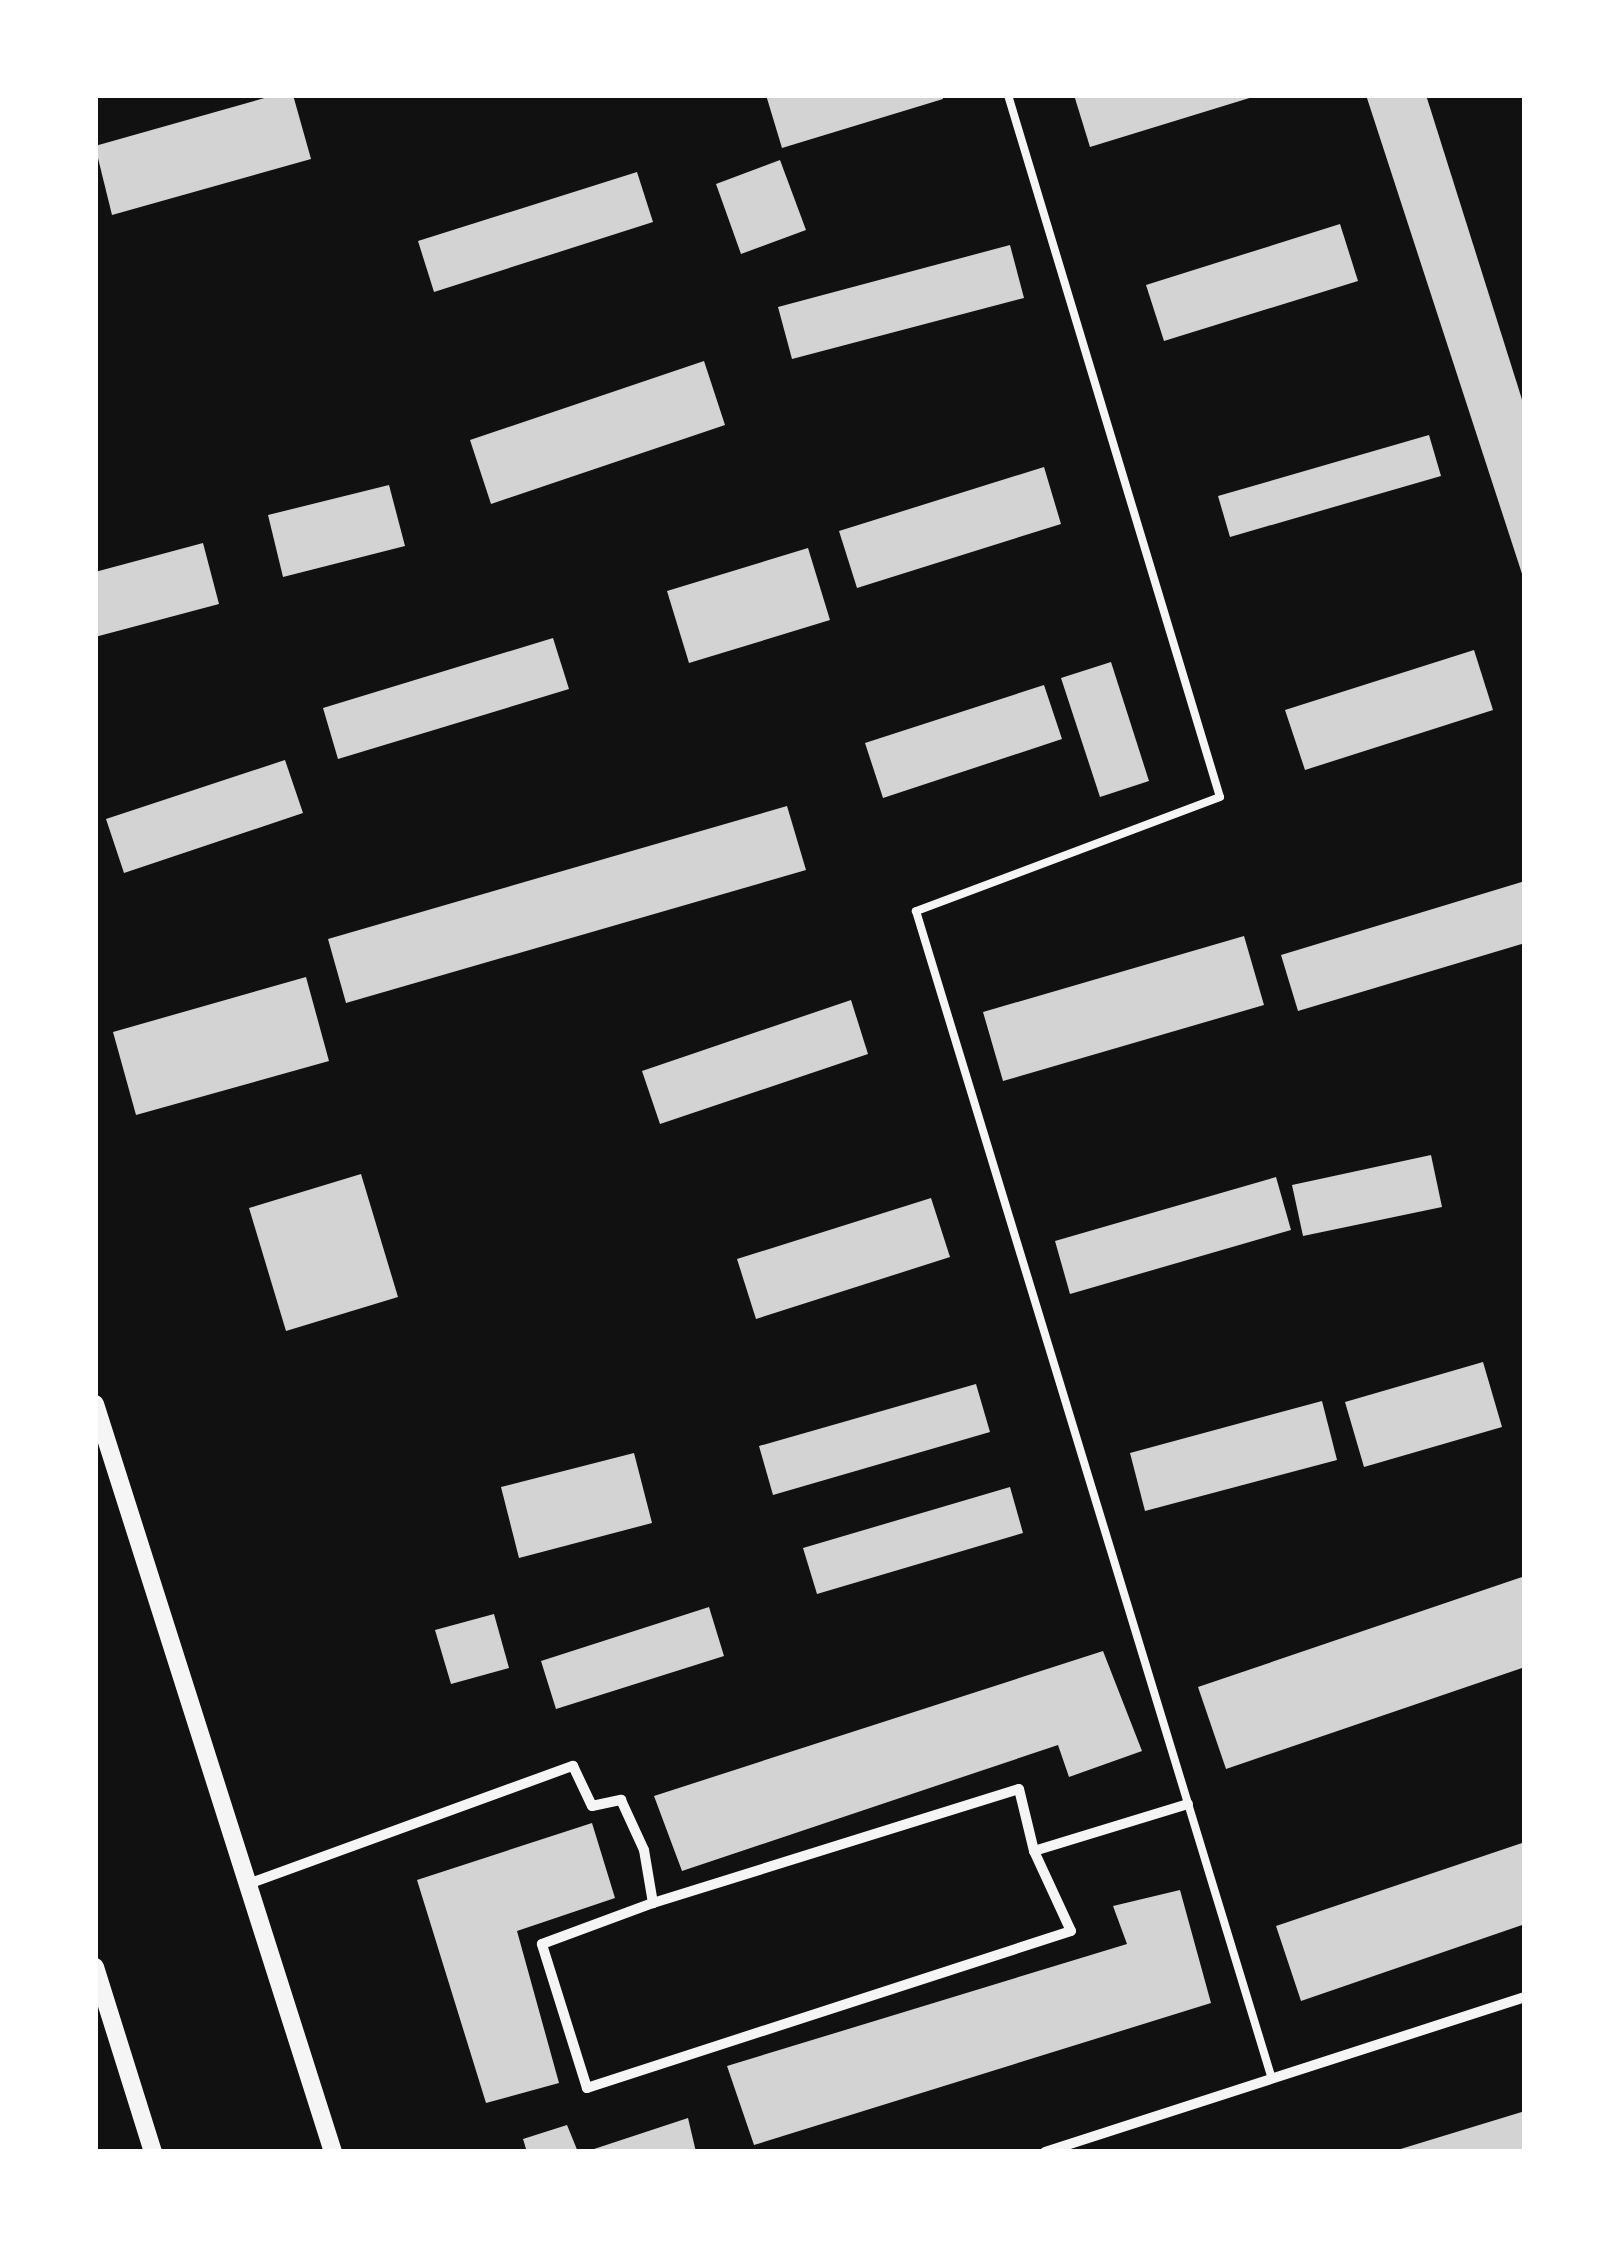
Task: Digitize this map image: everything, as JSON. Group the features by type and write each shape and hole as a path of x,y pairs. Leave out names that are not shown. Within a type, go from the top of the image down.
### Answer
{"street":[{"path":"95,1404 333,2152"},
{"path":"248,1884 573,1766 592,1806 621,1800 644,1850 653,1903"},
{"path":"1019,1789 1034,1851 1071,1931 587,2088 542,1944 653,1903 1019,1789"},
{"path":"1034,1851 1188,1804"},
{"path":"95,1967 153,2152"},
{"path":"1045,2152 1525,1997"}],"lane":[{"path":"1008,95 1220,797 916,911 1272,2079"}],"building":[{"path":"275,95 293,95 311,159 112,215 95,146"},
{"path":"766,95 942,95 943,99 782,148"},
{"path":"1074,95 1256,95 1256,96 1090,147"},
{"path":"1366,95 1426,95 1525,409 1525,583"},
{"path":"780,160 806,230 741,254 716,184"},
{"path":"637,172 653,222 434,292 418,241"},
{"path":"1340,224 1358,281 1164,341 1146,285"},
{"path":"1010,245 1024,298 792,359 778,307"},
{"path":"704,361 725,425 491,504 470,440"},
{"path":"1429,435 1441,476 1230,537 1218,496"},
{"path":"1044,467 1061,524 857,588 839,531"},
{"path":"389,485 405,546 283,577 268,515"},
{"path":"203,543 219,604 95,637 95,572"},
{"path":"808,548 830,620 689,663 667,591"},
{"path":"553,638 569,689 338,759 323,708"},
{"path":"1474,650 1493,710 1305,770 1285,710"},
{"path":"1111,662 1149,781 1100,797 1061,678"},
{"path":"1044,685 1062,739 883,798 865,743"},
{"path":"285,760 303,813 124,873 106,819"},
{"path":"787,806 806,870 346,1003 328,939"},
{"path":"1525,881 1525,943 1298,1011 1281,955"},
{"path":"1244,936 1264,1005 1003,1081 983,1012"},
{"path":"306,977 329,1061 136,1115 113,1032"},
{"path":"851,1000 868,1054 660,1124 642,1071"},
{"path":"1431,1155 1442,1207 1303,1236 1292,1185"},
{"path":"361,1174 398,1297 286,1331 249,1208"},
{"path":"1276,1177 1291,1230 1070,1294 1055,1241"},
{"path":"931,1198 950,1257 756,1319 737,1259"},
{"path":"1483,1362 1502,1427 1364,1467 1345,1402"},
{"path":"976,1384 990,1432 773,1495 759,1446"},
{"path":"1322,1401 1337,1460 1145,1511 1130,1453"},
{"path":"634,1453 652,1523 519,1558 501,1487"},
{"path":"1010,1487 1023,1533 817,1594 803,1548"},
{"path":"1525,1576 1525,1667 1226,1769 1198,1687"},
{"path":"709,1607 724,1656 556,1709 541,1661"},
{"path":"494,1614 509,1668 451,1684 435,1630"},
{"path":"1103,1651 1142,1751 1069,1777 1058,1745 682,1871 654,1796"},
{"path":"592,1823 615,1898 517,1931 559,2083 486,2103 417,1880"},
{"path":"1525,1842 1525,1924 1301,2001 1276,1926"},
{"path":"1180,1890 1211,2003 754,2145 727,2066 1127,1944 1113,1906"},
{"path":"1525,2111 1525,2152 1394,2152 1394,2151"},
{"path":"688,2118 696,2152 588,2152 588,2151"},
{"path":"567,2125 578,2152 527,2152 523,2139"}]}
